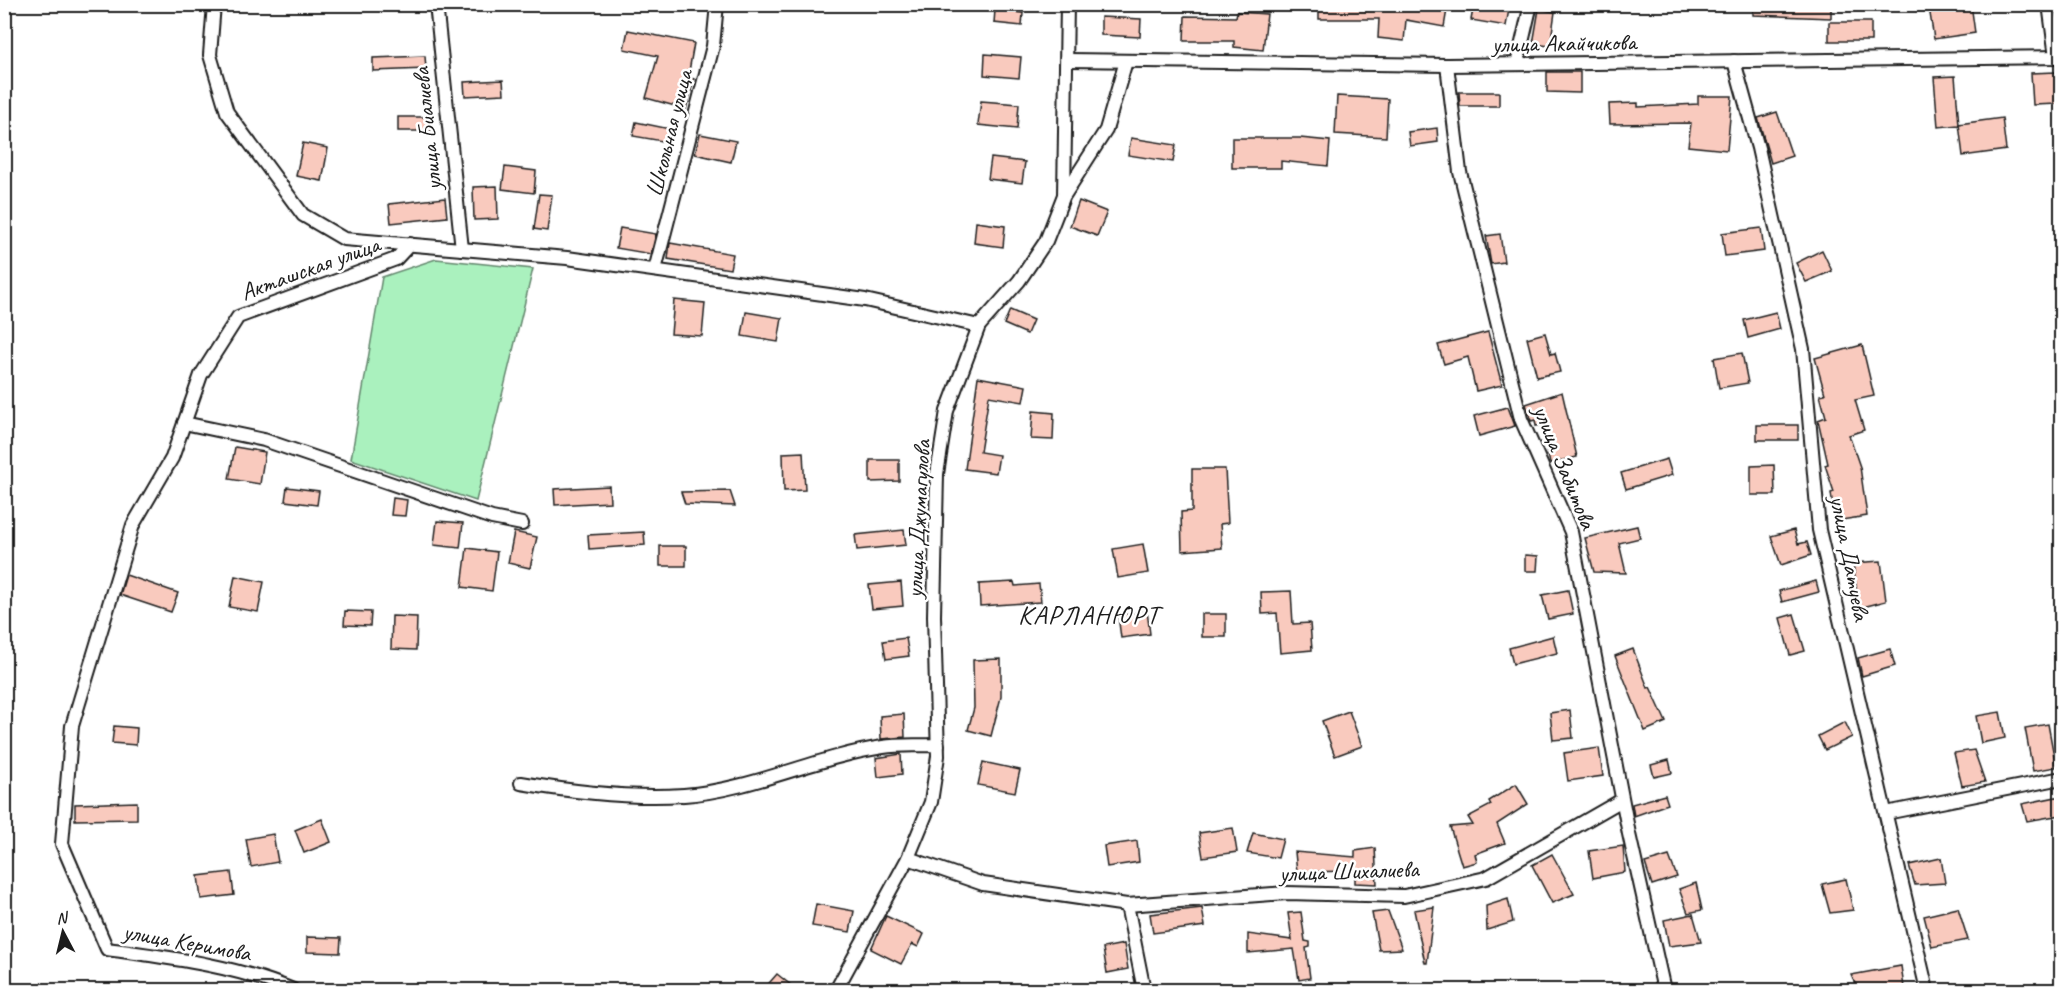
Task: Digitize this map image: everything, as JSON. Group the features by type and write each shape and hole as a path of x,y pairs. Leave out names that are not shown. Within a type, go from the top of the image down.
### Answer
{"street":[{"name":"Акташская улица","path":"214,4 210,55 227,112 303,215 344,239 410,244"},
{"name":"улица Биалиева","path":"436,4 462,249"},
{"name":"Школьная улица","path":"655,270 713,46 717,4"},
{"name":"улица Джумагулова","path":"836,990 908,858 931,802 938,745 934,616 937,474 947,411 979,326 1019,281 1046,241 1064,195 1068,60 1067,4"},
{"path":"1517,64 1531,4"},
{"path":"2049,4 2059,57"},
{"name":"улица Акайчикова","path":"1068,60 1447,66 2059,57"},
{"path":"1064,195 1106,130 1126,61"},
{"name":"улица Датуева","path":"1734,61 1758,148 1803,349 1819,530 1927,990"},
{"name":"улица Забитова","path":"1447,66 1460,172 1521,419 1571,532 1622,800 1664,990"},
{"name":"Акташская улица","path":"107,949 62,844 72,726 134,525 172,458 201,375 238,317 396,259 410,244"},
{"path":"410,244 567,258 865,300 979,326"},
{"path":"184,423 274,443 492,518 522,524"},
{"path":"521,783 622,795 685,795 743,784 815,763 884,747 938,745"},
{"path":"1886,813 2061,778"},
{"name":"улица Шихалиева","path":"908,858 983,884 1127,905 1287,894 1404,896 1486,878 1622,800"},
{"path":"1127,905 1144,990"},
{"name":"улица Керимова","path":"107,949 201,962 257,975 293,990"}],"green space":[{"path":"436,259 533,269 476,501 351,459 382,277"}],"building":[{"path":"1319,4 1448,4 1444,27 1406,20 1404,41 1378,38 1379,19 1319,19"},
{"path":"1474,4 1510,4 1506,26 1471,20"},
{"path":"1753,4 1831,4 1831,18 1753,15"},
{"path":"1971,4 1975,33 1934,39 1929,7"},
{"path":"1539,9 1555,12 1550,46 1533,44"},
{"path":"995,10 1023,13 1022,26 994,23"},
{"path":"1237,12 1267,14 1263,50 1234,47 1234,41 1184,41 1185,16 1236,17"},
{"path":"1101,17 1141,19 1140,37 1101,35"},
{"path":"1829,22 1871,22 1871,41 1829,41"},
{"path":"628,30 694,43 688,77 694,79 686,109 646,98 658,56 624,49"},
{"path":"985,54 1021,57 1019,78 984,75"},
{"path":"425,56 426,69 373,71 373,58"},
{"path":"1547,72 1580,72 1580,93 1547,92"},
{"path":"2056,72 2058,104 2033,105 2031,73"},
{"path":"1955,76 1959,125 1938,127 1934,77"},
{"path":"503,80 504,94 465,96 464,82"},
{"path":"1459,92 1499,92 1499,106 1460,106"},
{"path":"1337,96 1388,99 1386,137 1335,134"},
{"path":"1698,96 1732,96 1727,150 1688,146 1691,123 1610,124 1609,104 1638,103 1638,107 1698,104"},
{"path":"981,101 1019,104 1017,129 978,125"},
{"path":"1777,112 1792,156 1771,163 1758,118"},
{"path":"398,117 432,117 432,131 398,131"},
{"path":"2002,118 2006,150 1963,156 1959,124"},
{"path":"636,122 670,129 668,142 633,136"},
{"path":"1437,128 1438,142 1410,146 1408,132"},
{"path":"700,134 736,141 731,162 695,154"},
{"path":"1131,138 1176,145 1173,162 1128,155"},
{"path":"1232,138 1300,138 1330,141 1328,166 1281,161 1281,168 1232,168"},
{"path":"303,143 328,148 322,181 296,176"},
{"path":"991,158 1025,162 1022,183 988,179"},
{"path":"505,167 536,171 534,193 502,189"},
{"path":"497,186 498,219 474,220 473,187"},
{"path":"539,194 552,195 547,231 534,229"},
{"path":"445,198 447,217 391,223 389,204"},
{"path":"1079,201 1107,212 1097,236 1070,226"},
{"path":"976,222 1005,226 1003,247 974,243"},
{"path":"620,228 656,234 651,254 616,248"},
{"path":"1761,228 1764,251 1725,256 1722,233"},
{"path":"1500,234 1504,262 1491,264 1486,236"},
{"path":"670,243 733,254 730,269 668,259"},
{"path":"1822,250 1832,271 1806,282 1796,263"},
{"path":"674,300 705,303 702,336 671,334"},
{"path":"1010,310 1033,320 1027,334 1004,324"},
{"path":"746,312 782,318 778,342 742,336"},
{"path":"1776,312 1780,329 1748,338 1744,320"},
{"path":"1488,332 1502,385 1476,391 1468,357 1444,364 1438,345"},
{"path":"1545,333 1551,354 1555,353 1560,372 1537,377 1527,338"},
{"path":"1862,345 1874,396 1855,400 1864,430 1849,435 1860,467 1867,516 1835,521 1831,493 1834,492 1825,465 1828,464 1818,420 1826,417 1820,395 1825,394 1815,358"},
{"path":"1742,353 1748,383 1719,388 1714,358"},
{"path":"978,377 1026,386 1023,402 989,396 980,452 999,455 996,473 965,469"},
{"path":"1562,392 1577,457 1550,463 1541,425 1536,426 1535,420 1531,421 1526,404"},
{"path":"1508,407 1515,426 1479,436 1474,416"},
{"path":"1033,411 1054,413 1053,440 1031,439"},
{"path":"1757,425 1798,425 1798,440 1757,440"},
{"path":"235,447 265,452 260,484 229,479"},
{"path":"803,452 805,490 784,491 783,453"},
{"path":"1667,459 1672,475 1626,489 1621,473"},
{"path":"870,460 899,460 899,481 870,482"},
{"path":"1774,465 1775,495 1751,495 1751,466"},
{"path":"1192,469 1225,469 1228,523 1220,524 1222,548 1182,551 1181,512 1192,511"},
{"path":"609,486 610,502 555,505 554,489"},
{"path":"287,487 319,491 317,505 285,501"},
{"path":"730,491 735,506 685,504 681,492"},
{"path":"393,498 407,500 405,516 391,515"},
{"path":"437,521 463,523 460,548 434,545"},
{"path":"1637,526 1640,538 1619,543 1626,573 1594,572 1585,538"},
{"path":"904,530 906,545 857,550 855,535"},
{"path":"1794,530 1798,544 1807,542 1811,555 1781,565 1771,536"},
{"path":"514,532 537,537 530,568 508,563"},
{"path":"644,532 645,545 589,549 588,535"},
{"path":"1143,544 1148,573 1118,578 1113,549"},
{"path":"660,546 686,546 686,566 660,566"},
{"path":"467,548 497,552 492,591 462,587"},
{"path":"1525,555 1538,556 1537,571 1525,571"},
{"path":"1881,561 1886,601 1859,608 1853,563"},
{"path":"126,575 178,593 171,612 120,595"},
{"path":"235,576 264,582 258,612 229,607"},
{"path":"1816,581 1819,592 1782,602 1779,591"},
{"path":"901,582 903,606 872,609 869,585"},
{"path":"1014,582 1015,586 1039,584 1041,602 980,606 979,584"},
{"path":"1568,590 1573,614 1548,619 1542,595"},
{"path":"1291,591 1293,624 1310,623 1312,650 1280,653 1277,613 1262,614 1261,592"},
{"path":"345,611 371,612 370,626 344,625"},
{"path":"1147,611 1150,634 1121,638 1118,615"},
{"path":"1202,614 1226,614 1226,637 1202,637"},
{"path":"1794,614 1805,651 1790,655 1780,618"},
{"path":"392,616 417,617 416,650 391,649"},
{"path":"1553,636 1557,653 1513,664 1509,648"},
{"path":"906,638 909,656 886,659 883,641"},
{"path":"1633,649 1648,688 1650,687 1666,722 1645,731 1615,656"},
{"path":"1890,649 1895,666 1862,676 1858,658"},
{"path":"1001,659 1001,697 991,736 968,730 974,708 973,660"},
{"path":"1570,710 1573,738 1553,740 1550,713"},
{"path":"1349,711 1362,746 1335,756 1322,721"},
{"path":"2000,712 2005,738 1981,743 1976,716"},
{"path":"904,714 905,737 881,739 880,716"},
{"path":"1845,722 1852,737 1825,750 1818,736"},
{"path":"2048,724 2056,767 2033,771 2025,728"},
{"path":"114,726 137,728 136,745 112,743"},
{"path":"1599,748 1603,776 1568,781 1564,753"},
{"path":"1974,750 1985,782 1962,786 1954,753"},
{"path":"901,754 902,774 878,777 876,758"},
{"path":"1669,760 1672,773 1654,777 1651,765"},
{"path":"983,762 1020,770 1015,792 978,785"},
{"path":"1516,784 1528,804 1497,824 1505,843 1475,854 1477,862 1462,866 1450,827 1473,825 1468,817 1491,805 1489,801"},
{"path":"1665,795 1668,804 1634,816 1632,804"},
{"path":"2061,796 2061,815 2027,821 2022,804"},
{"path":"137,802 137,819 75,820 75,804"},
{"path":"322,819 331,842 304,853 295,830"},
{"path":"1233,828 1237,852 1203,857 1199,833"},
{"path":"1253,833 1283,839 1278,858 1247,853"},
{"path":"273,834 278,862 251,867 246,839"},
{"path":"1137,841 1139,862 1107,867 1104,846"},
{"path":"1623,846 1625,872 1593,878 1589,851"},
{"path":"1375,848 1377,884 1355,883 1355,871 1297,872 1295,852 1355,857 1355,851"},
{"path":"1552,854 1574,894 1552,903 1532,865"},
{"path":"1669,856 1677,877 1652,885 1645,863"},
{"path":"1941,858 1945,883 1915,885 1909,865"},
{"path":"231,872 234,895 201,899 198,876"},
{"path":"1846,879 1853,910 1830,913 1822,884"},
{"path":"1696,883 1702,910 1688,913 1679,889"},
{"path":"1508,899 1513,922 1487,930 1486,906"},
{"path":"816,904 854,911 850,932 812,926"},
{"path":"1434,907 1427,963 1425,963 1414,910"},
{"path":"1202,908 1205,926 1153,933 1150,914"},
{"path":"1958,908 1968,940 1932,947 1924,916"},
{"path":"1388,911 1402,949 1379,950 1372,913"},
{"path":"1301,912 1305,941 1310,942 1310,947 1306,948 1310,978 1299,980 1294,949 1248,953 1248,934 1292,940 1288,913"},
{"path":"1693,914 1701,942 1669,946 1664,920"},
{"path":"886,916 924,934 918,947 912,944 901,964 871,949"},
{"path":"307,937 341,938 340,953 307,952"},
{"path":"1124,944 1128,969 1107,973 1103,948"},
{"path":"1901,966 1904,987 1886,990 1858,990 1851,975"},
{"path":"777,974 797,990 763,990"}],"district":[{"name":"КАРЛАНЮРТ","path":"1089,615"}]}
